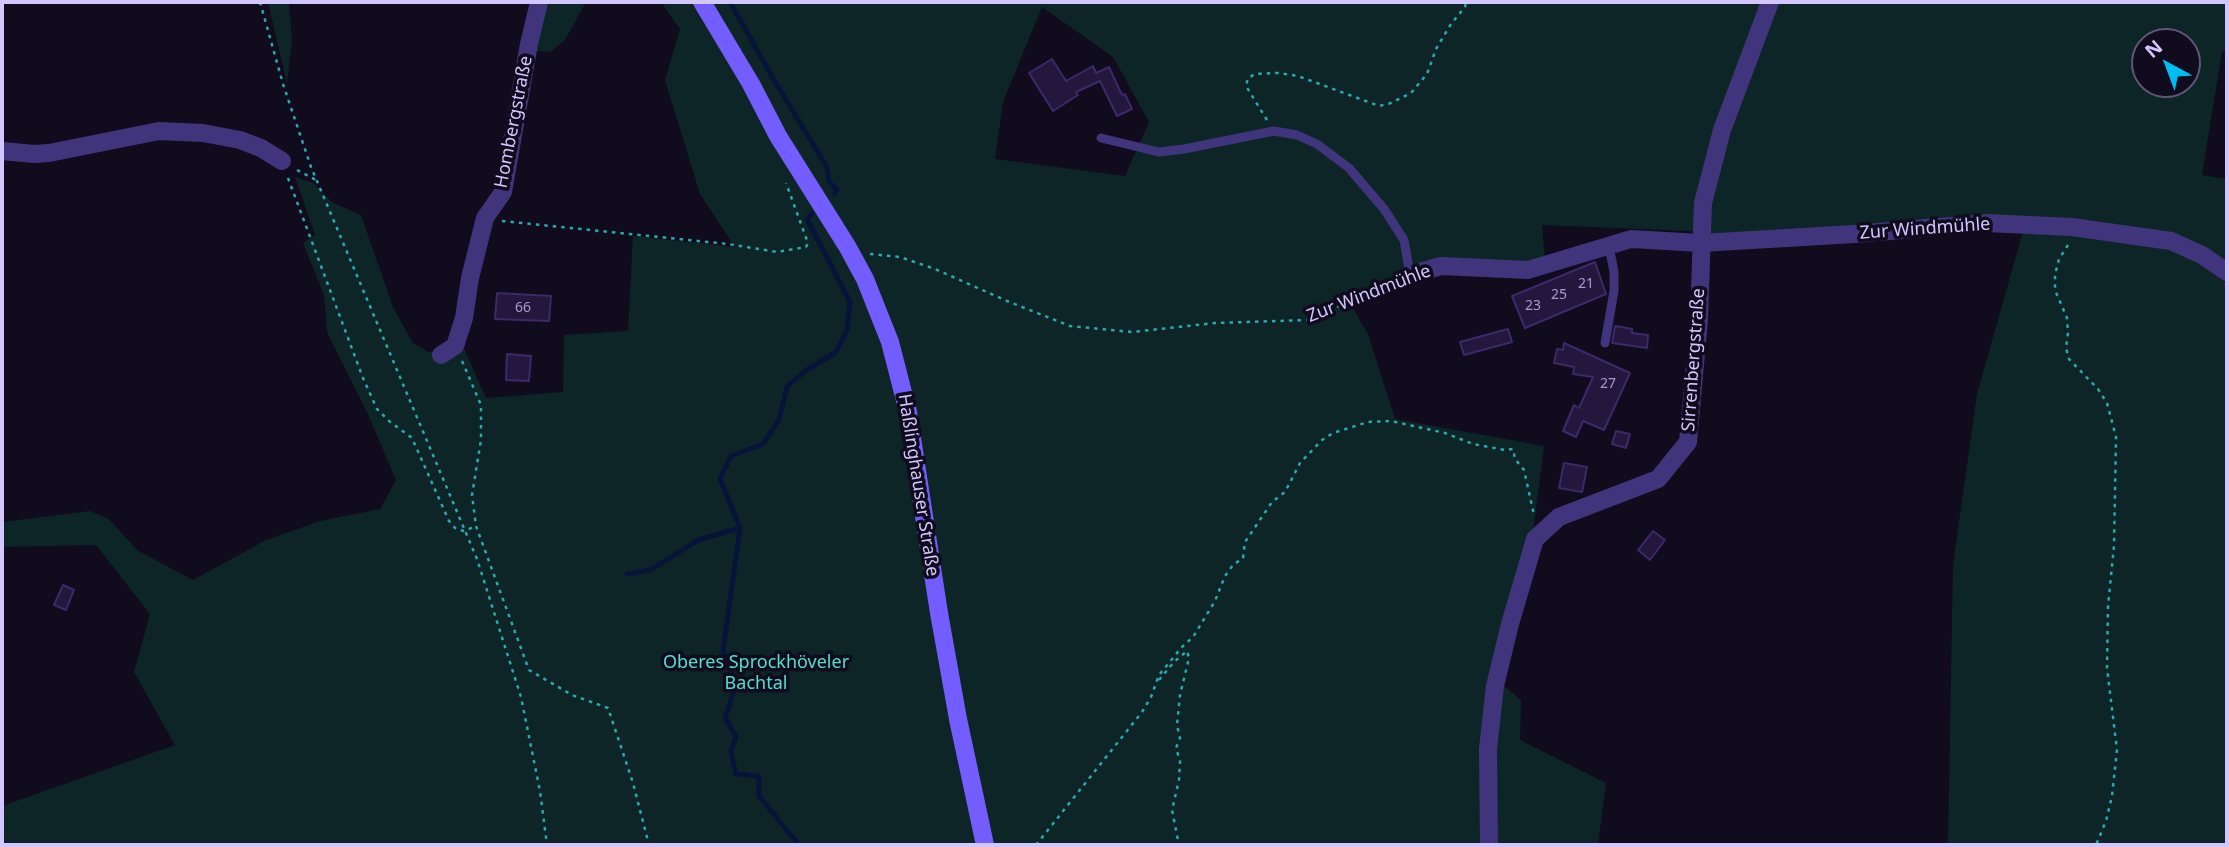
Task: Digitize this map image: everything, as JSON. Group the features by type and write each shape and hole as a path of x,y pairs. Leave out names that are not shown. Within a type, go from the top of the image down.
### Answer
{"main road":[{"name":"Haßlinghauser Straße","path":"702,2 751,83 778,136 848,246 865,279 890,342 908,412 939,613 985,845"}],"street":[{"name":"Hombergstraße","path":"448,350 464,318 470,278 485,218 503,192 539,2"},
{"name":"Sirrenbergstraße","path":"1535,539 1559,517 1658,479 1688,442 1699,320 1703,203 1722,130 1770,2"},
{"path":"2,151 48,153 159,131 203,133 240,140 261,148 282,162"},
{"name":"Zur Windmühle","path":"1410,275 1441,266 1528,270 1631,239 1701,243 1987,223 2072,227 2171,241 2202,254 2227,272"},
{"path":"1489,845 1488,749 1494,686 1535,539"}],"lane":[{"path":"1101,138 1159,152 1275,131 1297,135 1317,144 1349,168 1384,209 1404,240 1410,275"},
{"path":"1605,343 1614,292 1614,272 1609,246"}],"path":[{"path":"260,2 283,84 317,181 477,559 521,697 540,791 547,845"},
{"path":"1275,131 1251,97 1247,86 1248,78 1255,74 1278,73 1298,76 1379,106 1391,103 1411,93 1427,74 1436,49 1466,2"},
{"path":"282,162 317,181"},
{"path":"282,162 377,409 388,421 412,438 449,521 456,529 464,531 476,526"},
{"path":"485,218 728,244 777,252 806,247 808,243 782,174"},
{"path":"2072,227 2068,246 2059,259 2055,275 2055,290 2067,318 2068,359 2098,389 2107,403 2116,437 2114,546 2108,606 2107,668 2117,750 2112,796 2096,845"},
{"name":"Zur Windmühle","path":"848,246 874,255 900,257 923,265 1070,326 1132,332 1215,323 1308,320 1410,275"},
{"path":"448,350 481,405 481,440 472,495 476,526 528,670 572,695 608,708 633,783 649,845"},
{"path":"1036,845 1127,733 1151,696 1159,675 1200,626 1222,589 1226,576 1242,558 1245,542 1272,502 1285,492 1300,463 1312,448 1333,433 1368,422 1391,421 1445,433 1473,444 1513,449 1515,459 1524,470 1529,489 1534,512 1535,539"},
{"path":"1155,685 1165,671 1187,651 1189,658 1180,695 1177,725 1180,738 1176,748 1180,761 1179,780 1172,810 1179,845"}],"green space":[{"path":"268,2 289,2 292,40 287,84"},
{"path":"542,2 586,2 565,40 550,52 536,51"},
{"name":"Oberes Sprockhöveler Bachtal","path":"661,2 2227,2 2227,51 2222,51 2202,175 2227,179 2227,845 1948,845 1953,565 1977,394 2025,224 1723,235 1691,231 1542,225 1545,260 1528,266 1431,261 1348,300 1368,334 1395,419 1544,446 1532,540 1504,621 1485,845 2,845 2,806 175,745 134,672 150,614 96,545 2,547 2,522 90,511 109,519 137,550 193,580 266,540 320,521 380,509 396,480 367,412 327,332 324,295 303,243 315,235 295,177 313,183 333,203 361,215 393,307 413,343 430,353 452,337 463,346 486,398 563,392 564,335 628,331 633,236 735,247 700,194 665,80 680,29","holes":["1042,7 1113,57 1149,122 1125,176 995,159 1003,102"]},
{"path":"1503,685 1521,700 1520,740 1606,783 1598,845 1494,845 1492,749"}],"building":[{"path":"1052,59 1066,81 1093,66 1096,73 1109,67 1132,109 1117,116 1100,81 1076,92 1078,95 1053,111 1029,73"},
{"path":"1595,262 1606,294 1525,328 1512,296"},
{"path":"497,293 551,296 549,321 495,319"},
{"path":"1615,326 1632,329 1632,333 1648,335 1647,348 1612,343"},
{"path":"1508,329 1512,342 1464,355 1460,342"},
{"path":"1564,343 1630,373 1604,430 1583,421 1576,437 1563,431 1574,405 1579,408 1593,377 1573,374 1574,367 1554,363 1557,349 1563,350"},
{"path":"507,354 531,356 529,381 506,380"},
{"path":"1616,431 1630,434 1626,448 1612,444"},
{"path":"1564,463 1587,467 1582,492 1559,488"},
{"path":"1653,531 1665,540 1650,560 1638,550"},
{"path":"63,585 74,590 66,610 54,605"}],"waterway":[{"path":"730,2 827,167 829,182 837,190 834,194"},
{"path":"799,845 759,796 759,776 736,774 731,752 736,736 725,718 736,684 723,651 740,528 720,479 731,456 763,444 779,420 787,387 805,371 836,352 847,330 850,302 807,219 812,214"},
{"path":"627,574 650,570 698,540 740,528"}]}
